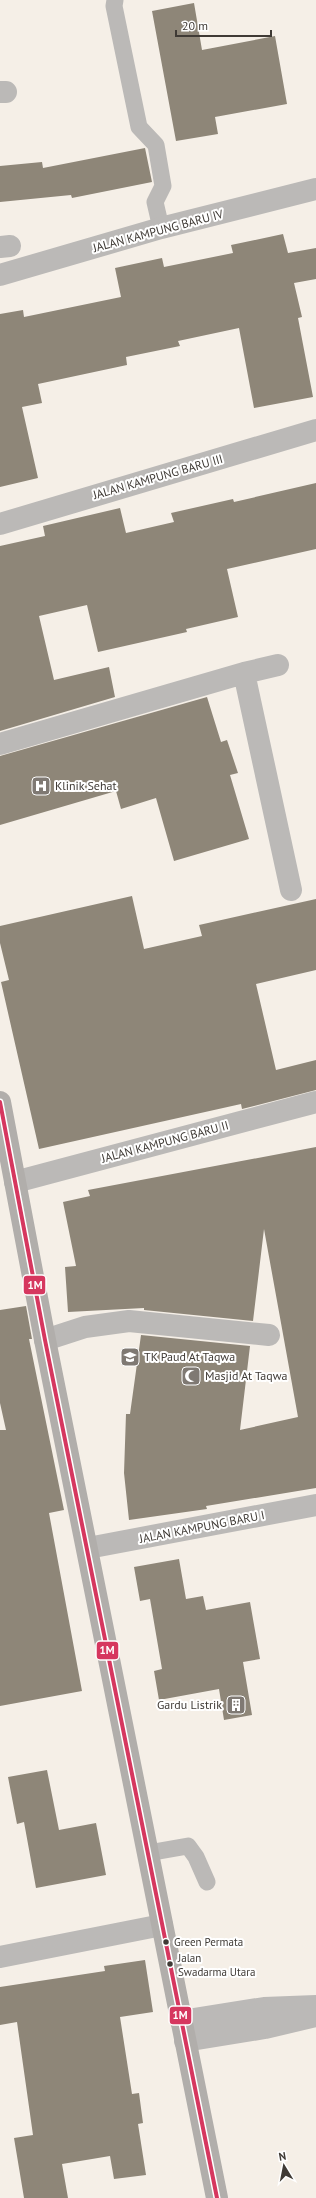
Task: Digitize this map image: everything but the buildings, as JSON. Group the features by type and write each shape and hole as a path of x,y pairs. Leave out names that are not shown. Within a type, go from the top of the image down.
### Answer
{"main road":[{"path":"0,1102 45,1340 88,1548 217,2198"}],"street":[{"name":"JALAN KAMPUNG BARU IV","path":"0,275 161,228 316,189"},
{"name":"JALAN KAMPUNG BARU III","path":"0,524 316,430"},
{"path":"0,744 244,672 278,665"},
{"path":"244,672 291,890"},
{"name":"JALAN KAMPUNG BARU II","path":"15,1182 316,1102"},
{"path":"45,1340 85,1327 128,1321 269,1334"},
{"name":"JALAN KAMPUNG BARU I","path":"88,1548 316,1505"},
{"path":"0,1957 162,1925"},
{"path":"183,2031 264,2008 316,2006"},
{"path":"183,2031 265,2028 316,2016"}],"lane":[{"path":"115,0 114,6 139,127 156,145 163,186 155,202 161,228"},
{"path":"148,1853 188,1846 196,1857 207,1882"}],"transit line":[{"name":"1M","path":"0,1102 45,1340 217,2198"}],"place":[{"name":"Klinik Sehat","path":"41,786"},
{"name":"TK Paud At Taqwa","path":"130,1357"},
{"name":"Masjid At Taqwa","path":"191,1376"},
{"name":"Gardu Listrik","path":"236,1705"},
{"name":"Green Permata","path":"166,1942"},
{"name":"Jalan Swadarma Utara","path":"170,1964"}]}
